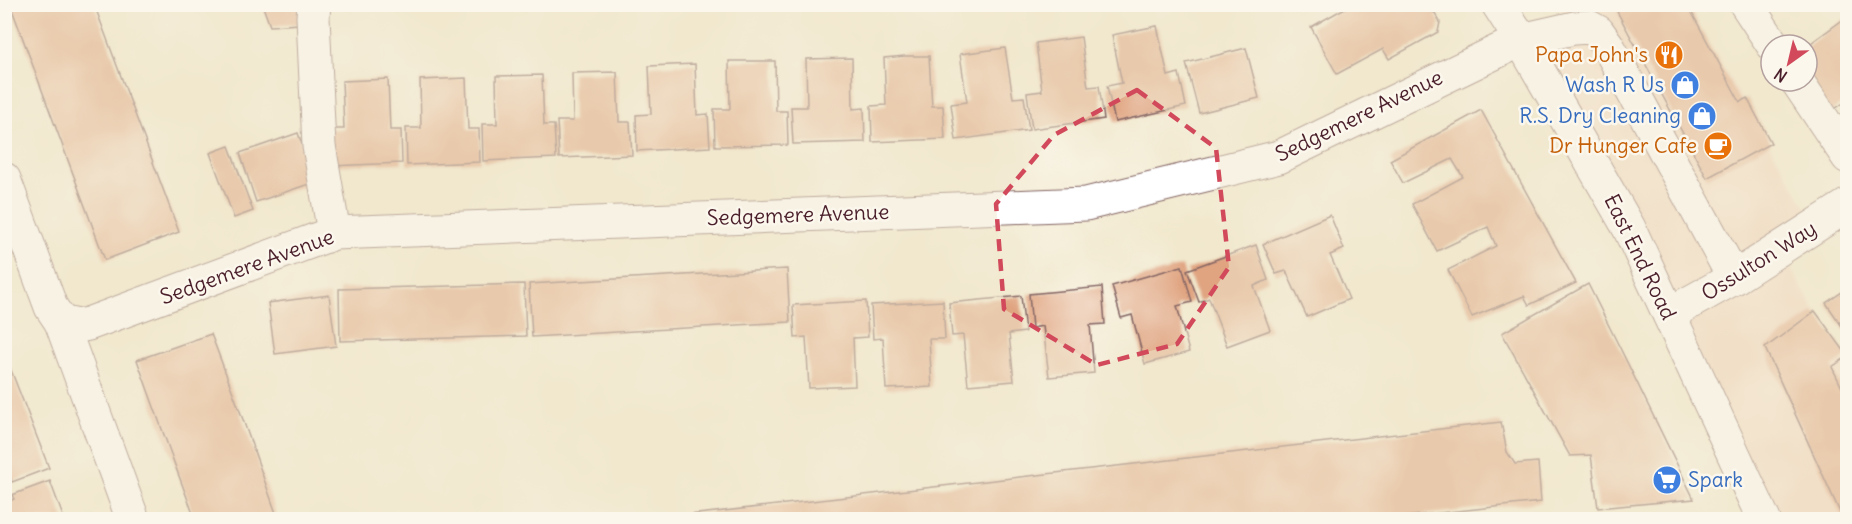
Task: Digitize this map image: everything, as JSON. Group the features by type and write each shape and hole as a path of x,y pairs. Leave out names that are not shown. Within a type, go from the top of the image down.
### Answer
{"street":[{"path":"314,4 319,146 334,233"},
{"name":"East End Road","path":"1498,4 1521,39 1629,228 1764,519"},
{"path":"1746,4 1765,33"},
{"name":"Sedgemere Avenue","path":"61,322 78,326 88,324 334,233 1086,204 1278,158 1521,39 1589,27 1598,32 1608,45 1734,278"},
{"path":"1805,93 1848,157"},
{"path":"4,179 51,307 61,322 133,519"},
{"name":"Ossulton Way","path":"1669,314 1734,278 1848,205"}],"highlighted area":[{"path":"1137,90 1216,148 1229,267 1177,344 1097,365 1004,309 996,204 1054,135"}],"shaded area":[{"path":"1571,5 1685,5 1817,225 1780,250 1847,367 1847,519 1766,519 1521,40"}],"building":[{"path":"10,4 94,4 179,232 105,260"},
{"path":"262,4 299,4 300,24 270,26"},
{"path":"374,4 408,4 408,8 374,9"},
{"path":"1352,4 1422,4 1424,8 1435,13 1440,22 1438,32 1389,59 1383,49 1337,74 1311,27"},
{"path":"1613,4 1687,4 1740,102 1747,98 1771,143 1707,178"},
{"path":"1848,16 1848,100 1827,114 1815,93 1819,93 1819,37"},
{"path":"1157,26 1168,76 1179,73 1186,106 1115,122 1107,86 1122,83 1112,35"},
{"path":"1081,37 1088,87 1099,86 1104,119 1032,129 1027,93 1042,91 1036,43"},
{"path":"1005,48 1013,98 1024,97 1029,130 956,140 951,104 967,102 960,54"},
{"path":"1246,48 1259,98 1199,113 1186,63"},
{"path":"929,56 932,106 943,106 945,139 872,142 871,106 886,105 884,58"},
{"path":"852,58 853,109 864,108 865,142 793,144 791,107 807,107 806,59"},
{"path":"729,61 775,61 776,111 787,111 788,145 715,146 714,109 730,109"},
{"path":"695,64 697,115 708,114 710,147 637,151 636,115 651,114 649,66"},
{"path":"617,72 619,122 630,122 632,155 559,158 557,121 573,121 572,73"},
{"path":"542,75 544,125 554,125 556,158 483,161 482,124 497,124 496,76"},
{"path":"466,78 468,129 479,129 480,162 407,165 406,128 421,128 420,80"},
{"path":"388,79 390,130 401,130 402,163 329,166 328,129 344,129 342,81"},
{"path":"1481,110 1576,283 1529,305 1524,296 1472,317 1448,270 1496,246 1488,227 1437,251 1412,204 1463,177 1452,159 1403,183 1390,160"},
{"path":"298,133 315,182 256,202 240,153"},
{"path":"229,146 253,211 234,218 210,153"},
{"path":"1330,215 1344,249 1330,255 1349,299 1307,317 1286,271 1276,274 1263,244"},
{"path":"1256,245 1268,280 1254,286 1270,330 1227,346 1209,298 1199,302 1187,270"},
{"path":"1182,266 1192,302 1177,306 1189,352 1145,364 1132,315 1121,318 1112,286"},
{"path":"787,269 790,322 532,337 529,284"},
{"path":"524,284 526,336 340,341 339,289"},
{"path":"1588,284 1694,499 1598,508 1591,455 1570,456 1502,333"},
{"path":"1102,287 1105,324 1090,325 1094,373 1049,377 1043,326 1032,328 1029,294"},
{"path":"1848,288 1848,335 1826,303"},
{"path":"329,295 336,346 275,354 268,303"},
{"path":"1021,296 1025,332 1009,334 1014,381 968,385 963,335 952,336 949,303"},
{"path":"866,301 868,337 853,338 855,386 809,388 806,337 795,338 793,305"},
{"path":"943,301 945,339 929,339 932,387 886,389 883,338 873,339 871,305"},
{"path":"1815,311 1848,356 1832,367 1848,400 1848,519 1843,519 1765,348"},
{"path":"211,334 278,519 195,519 176,468 137,360"},
{"path":"4,352 49,468 12,482 9,474 4,475"},
{"path":"1501,422 1507,452 1515,464 1538,462 1541,502 1384,519 663,519 663,518"},
{"path":"50,481 64,519 4,519 4,503 14,499 12,495"}],"place":[{"name":"Papa John's","path":"1669,55"},
{"name":"Wash R Us","path":"1685,85"},
{"name":"R.S. Dry Cleaning","path":"1702,116"},
{"name":"Dr Hunger Cafe","path":"1718,146"},
{"name":"Spark","path":"1667,480"}]}
